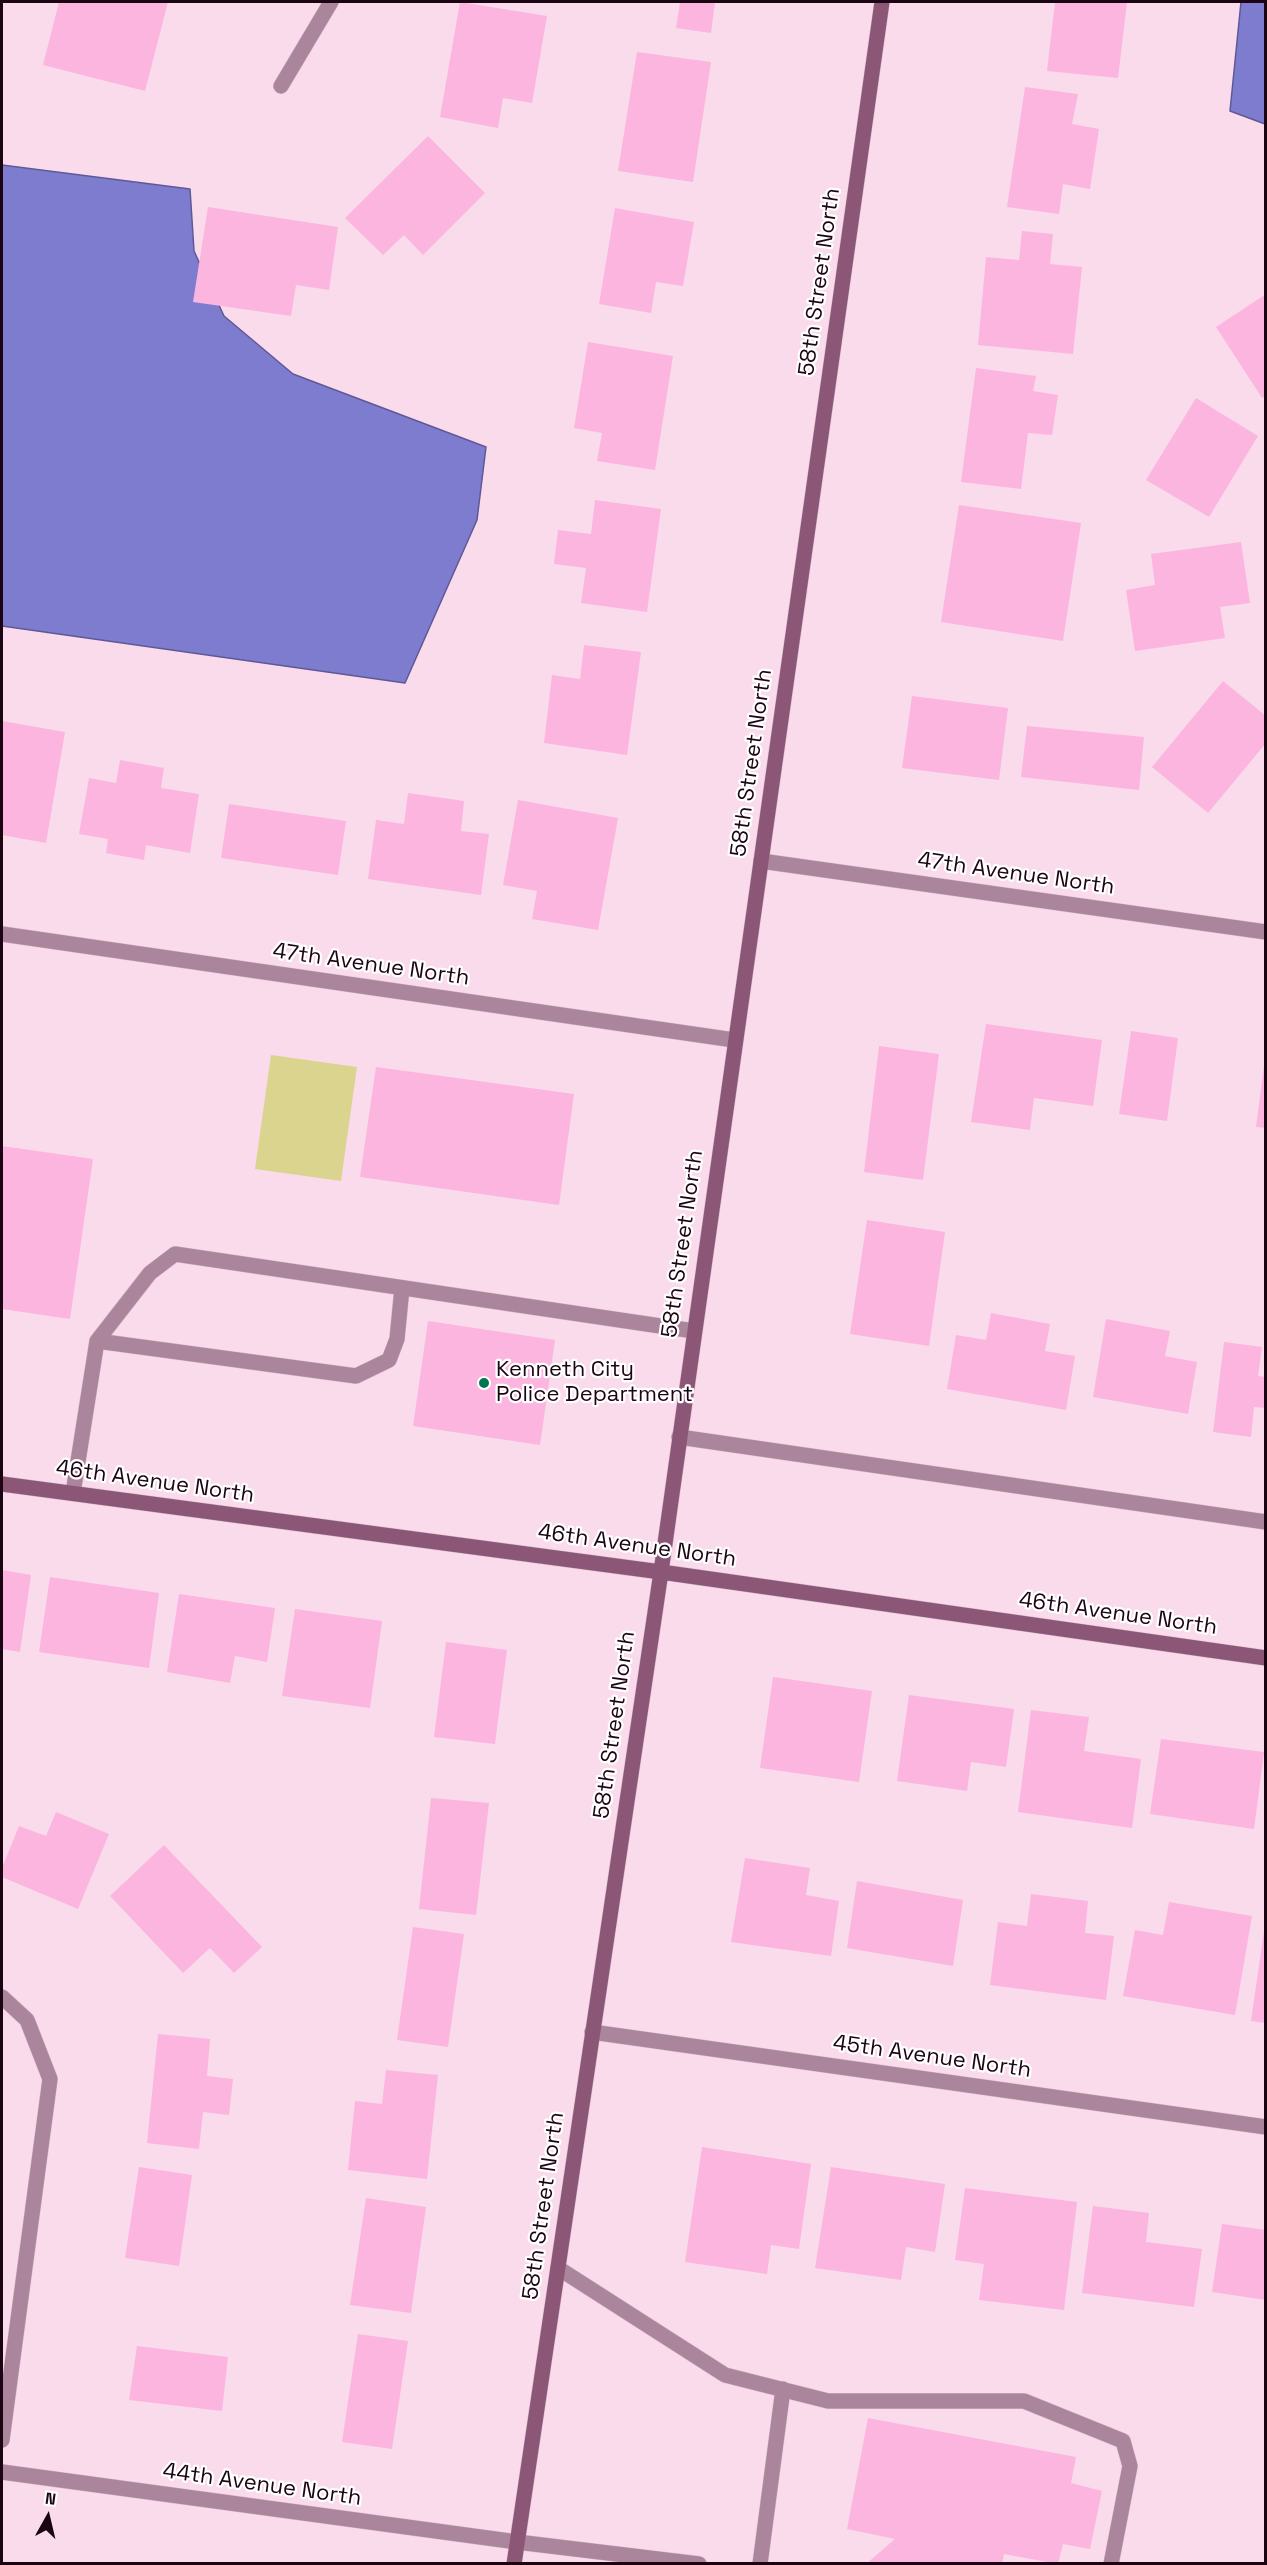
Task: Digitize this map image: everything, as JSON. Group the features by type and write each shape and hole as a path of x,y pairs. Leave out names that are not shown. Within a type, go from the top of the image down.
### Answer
{"street":[{"path":"281,86 331,2"},
{"name":"58th Street North","path":"514,2564 661,1572 734,1040 882,2"},
{"name":"47th Avenue North","path":"760,861 1266,932"},
{"name":"47th Avenue North","path":"2,934 734,1040"},
{"path":"73,1493 97,1341 150,1273 175,1254 694,1331"},
{"path":"97,1341 356,1376 389,1360 397,1339 402,1288"},
{"path":"679,1437 1266,1522"},
{"name":"46th Avenue North","path":"2,1484 661,1572 1266,1658"},
{"path":"2,1997 27,2020 50,2079 2,2440"},
{"name":"45th Avenue North","path":"592,2032 1266,2127"},
{"path":"558,2268 725,2375 828,2401 1024,2401 1123,2441 1130,2466 1111,2564"},
{"path":"760,2564 783,2389"},
{"name":"44th Avenue North","path":"2,2472 517,2542 699,2564"}],"shaded area":[{"path":"1241,2 1265,2 1265,124 1230,111"},
{"path":"2,165 190,189 194,251 224,316 293,374 486,447 477,520 405,683 2,626"},
{"path":"271,1055 357,1067 341,1181 255,1169"}],"building":[{"path":"59,2 168,2 145,91 43,65"},
{"path":"460,2 547,16 532,103 503,98 498,128 440,117"},
{"path":"680,2 715,2 711,33 676,28"},
{"path":"1055,2 1127,2 1118,78 1047,71"},
{"path":"637,52 711,62 693,182 618,171"},
{"path":"1025,87 1078,94 1072,124 1099,129 1090,189 1063,184 1059,214 1007,207"},
{"path":"428,136 485,193 423,255 404,235 383,255 345,218"},
{"path":"208,207 338,227 329,290 296,285 291,316 193,302"},
{"path":"615,208 694,222 683,286 656,282 651,313 599,304"},
{"path":"1022,231 1053,234 1050,264 1082,267 1073,354 978,345 986,257 1019,260"},
{"path":"1266,294 1266,396 1262,398 1216,327"},
{"path":"588,342 673,356 655,470 597,461 602,433 574,428"},
{"path":"976,368 1036,376 1033,391 1058,395 1052,435 1028,433 1021,489 961,482"},
{"path":"1196,398 1258,436 1209,517 1146,480"},
{"path":"595,500 661,509 647,612 581,603 586,568 554,564 558,530 591,534"},
{"path":"959,505 1081,523 1063,641 941,622"},
{"path":"1241,542 1250,603 1220,607 1225,638 1135,651 1126,590 1155,585 1151,554"},
{"path":"584,645 641,652 627,755 544,743 552,675 580,679"},
{"path":"1223,681 1266,716 1266,743 1208,813 1152,767"},
{"path":"912,696 1008,708 999,780 902,768"},
{"path":"2,721 65,732 46,843 2,835"},
{"path":"1027,726 1144,737 1139,790 1021,777"},
{"path":"120,760 164,768 161,788 199,794 190,853 146,845 144,860 106,853 108,839 79,834 89,778 116,783"},
{"path":"408,793 464,801 461,831 489,834 481,895 368,879 376,820 404,824"},
{"path":"518,800 618,818 598,930 532,919 537,891 503,885"},
{"path":"229,804 346,821 338,875 221,858"},
{"path":"986,1024 1102,1040 1093,1106 1034,1098 1030,1130 971,1122"},
{"path":"1131,1031 1178,1038 1167,1121 1119,1114"},
{"path":"879,1046 939,1054 923,1180 864,1172"},
{"path":"1264,1066 1266,1066 1266,1128 1256,1127"},
{"path":"376,1067 574,1094 559,1205 360,1177"},
{"path":"2,1146 93,1159 70,1319 2,1309"},
{"path":"867,1220 945,1232 929,1346 850,1334"},
{"path":"991,1313 1050,1324 1045,1351 1075,1356 1066,1410 947,1389 956,1335 986,1340"},
{"path":"1106,1319 1170,1331 1165,1356 1197,1362 1188,1414 1093,1397"},
{"name":"Kenneth City Police Department","path":"428,1321 555,1340 540,1445 413,1426"},
{"path":"1224,1342 1262,1347 1258,1376 1266,1377 1266,1408 1254,1407 1251,1437 1213,1432"},
{"path":"2,1570 31,1575 20,1652 2,1649"},
{"path":"50,1577 159,1593 149,1668 39,1652"},
{"path":"179,1594 275,1608 267,1662 235,1656 230,1683 167,1672"},
{"path":"295,1609 382,1621 370,1708 282,1696"},
{"path":"446,1642 507,1650 495,1744 434,1737"},
{"path":"773,1677 872,1691 859,1782 760,1768"},
{"path":"909,1695 1014,1709 1006,1767 971,1762 967,1791 897,1781"},
{"path":"1031,1710 1089,1717 1084,1751 1141,1759 1132,1828 1018,1812"},
{"path":"1161,1739 1264,1752 1254,1829 1150,1814"},
{"path":"431,1798 489,1803 476,1915 419,1909"},
{"path":"56,1812 109,1834 78,1909 2,1877 2,1868 19,1826 46,1836"},
{"path":"164,1845 262,1947 234,1973 210,1948 183,1973 110,1896"},
{"path":"745,1858 810,1868 806,1895 839,1901 831,1956 731,1942"},
{"path":"857,1881 963,1900 953,1966 847,1948"},
{"path":"1031,1894 1088,1901 1085,1933 1114,1936 1106,2000 990,1985 998,1922 1027,1926"},
{"path":"1169,1902 1252,1916 1235,2015 1123,1996 1135,1930 1163,1935"},
{"path":"413,1927 464,1934 448,2047 397,2040"},
{"path":"1264,1931 1266,1931 1266,2023 1251,2021"},
{"path":"158,2034 210,2039 207,2076 233,2079 229,2115 203,2112 199,2149 147,2143"},
{"path":"386,2070 438,2075 427,2179 348,2170 355,2101 382,2104"},
{"path":"702,2147 811,2164 799,2249 771,2245 767,2274 685,2262"},
{"path":"139,2167 192,2175 179,2266 125,2258"},
{"path":"831,2167 945,2184 935,2252 906,2247 901,2280 815,2268"},
{"path":"965,2188 1077,2202 1064,2310 979,2300 984,2264 955,2260"},
{"path":"366,2198 426,2207 411,2313 350,2305"},
{"path":"1093,2206 1149,2213 1146,2242 1202,2249 1194,2307 1082,2293"},
{"path":"1222,2224 1266,2230 1266,2300 1212,2292"},
{"path":"358,2334 408,2341 392,2449 342,2442"},
{"path":"137,2346 228,2357 222,2411 129,2400"},
{"path":"868,2418 1076,2457 1071,2483 1102,2491 1090,2549 1063,2544 1058,2564 1004,2554 1002,2564 866,2564 895,2539 847,2529"}],"place":[{"name":"Kenneth City Police Department","path":"484,1383"}]}
